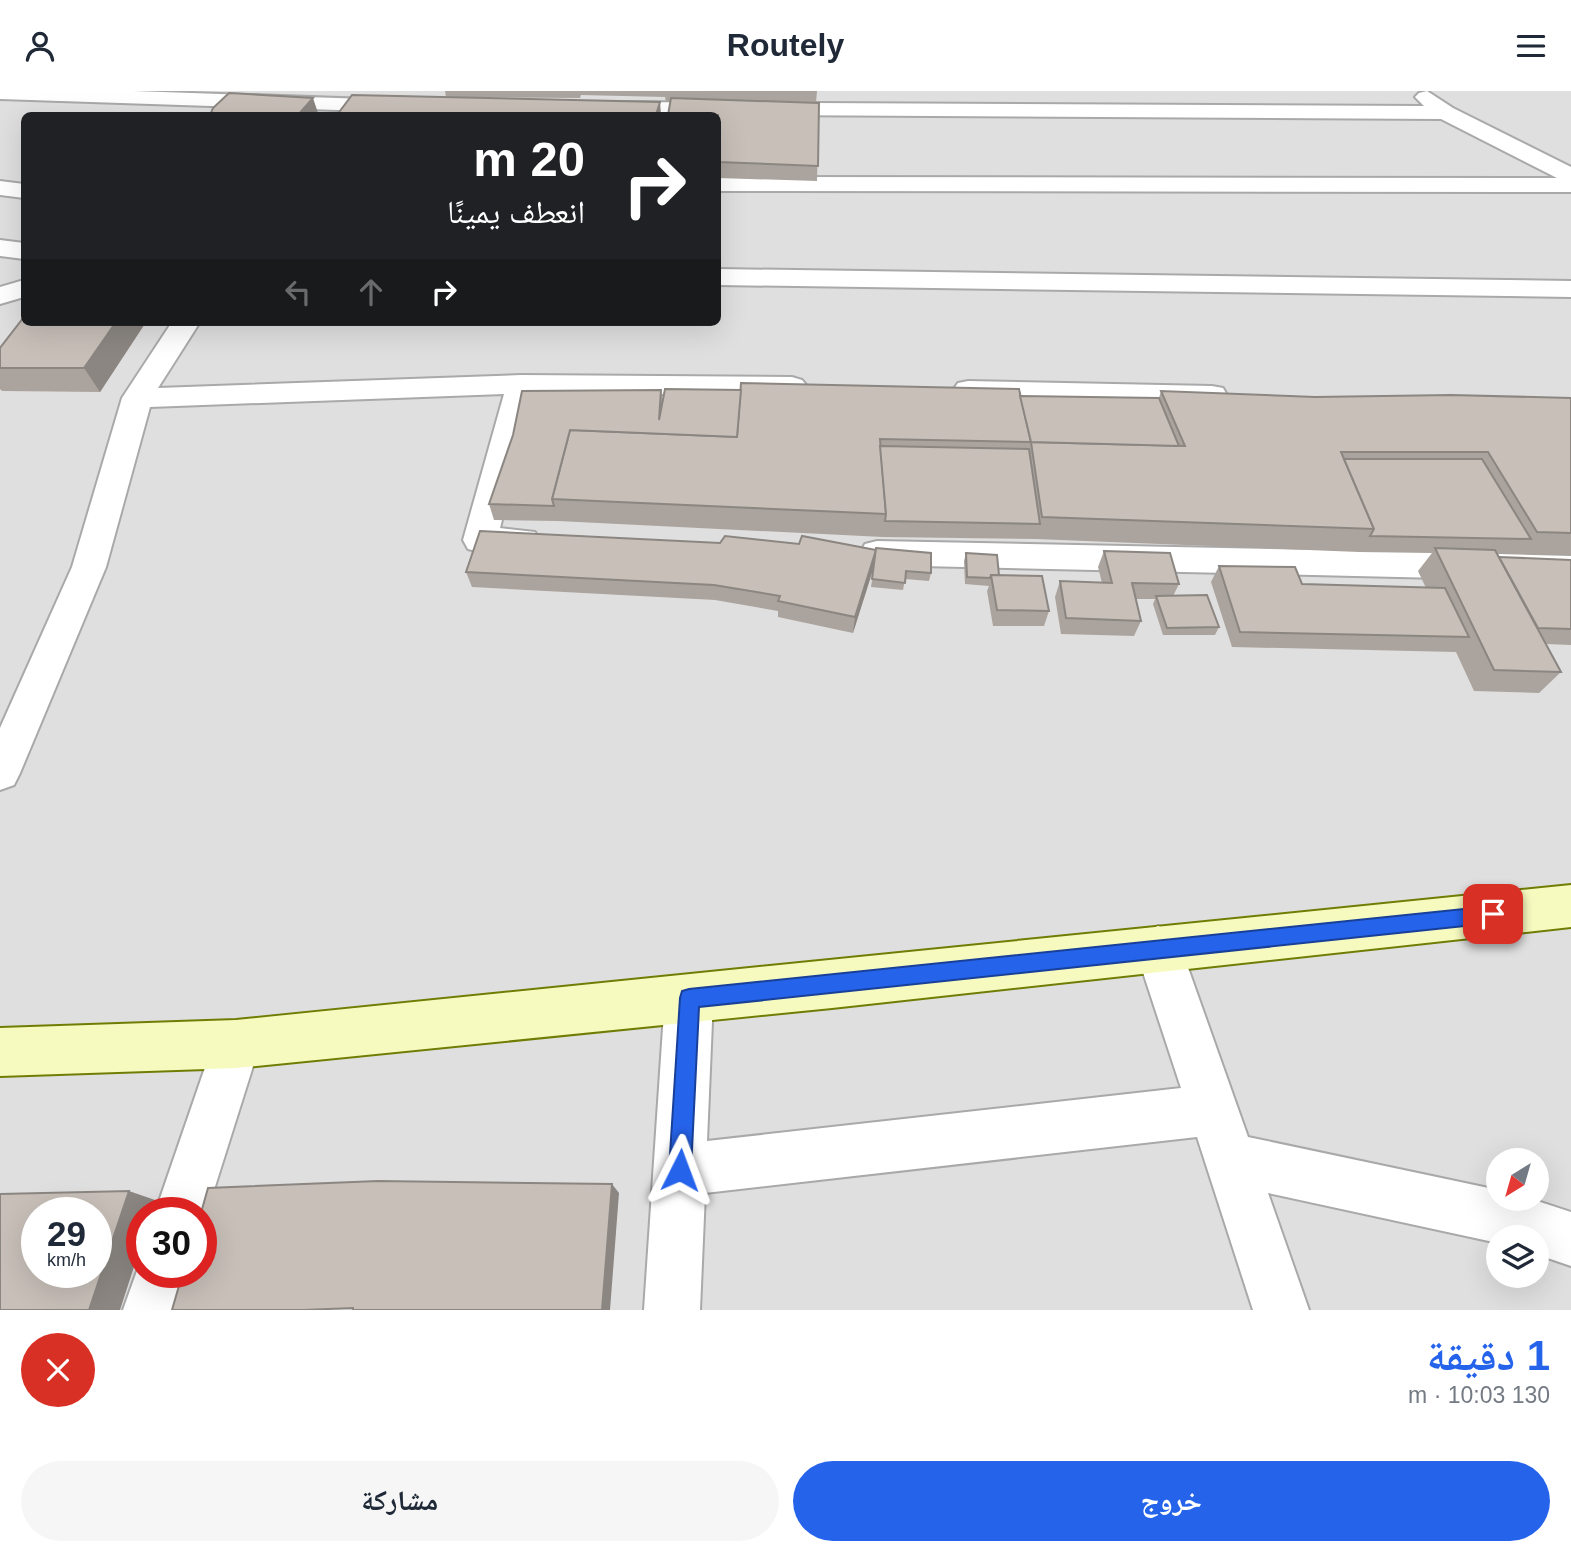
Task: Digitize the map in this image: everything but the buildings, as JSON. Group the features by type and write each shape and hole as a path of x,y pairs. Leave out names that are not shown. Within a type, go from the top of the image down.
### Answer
{"street":[{"path":"1412,91 1419,91 1445,113 1571,176"},
{"path":"0,93 113,94 420,106"},
{"path":"584,108 845,100 1073,101 1445,113"},
{"path":"721,184 1571,185"},
{"path":"0,188 21,191"},
{"path":"0,249 21,251"},
{"path":"721,277 1571,289"},
{"path":"0,296 21,289"},
{"path":"0,772 89,567 137,398 183,326"},
{"path":"137,398 521,384 818,386"},
{"path":"521,384 480,540 550,542"},
{"path":"944,389 1236,396"},
{"path":"843,551 1571,568"},
{"path":"0,1052 236,1044 1571,906"},
{"path":"1158,948 1281,1310"},
{"path":"672,1310 689,998"},
{"path":"187,1197 236,1044"},
{"path":"680,1170 1212,1110"},
{"path":"1229,1159 1515,1220 1571,1239"},
{"path":"151,1310 158,1288"}],"shaded area":[{"path":"0,91 1571,91 1571,1310 0,1310"}],"route":[{"path":"680,1170 689,998 1493,914"}]}
